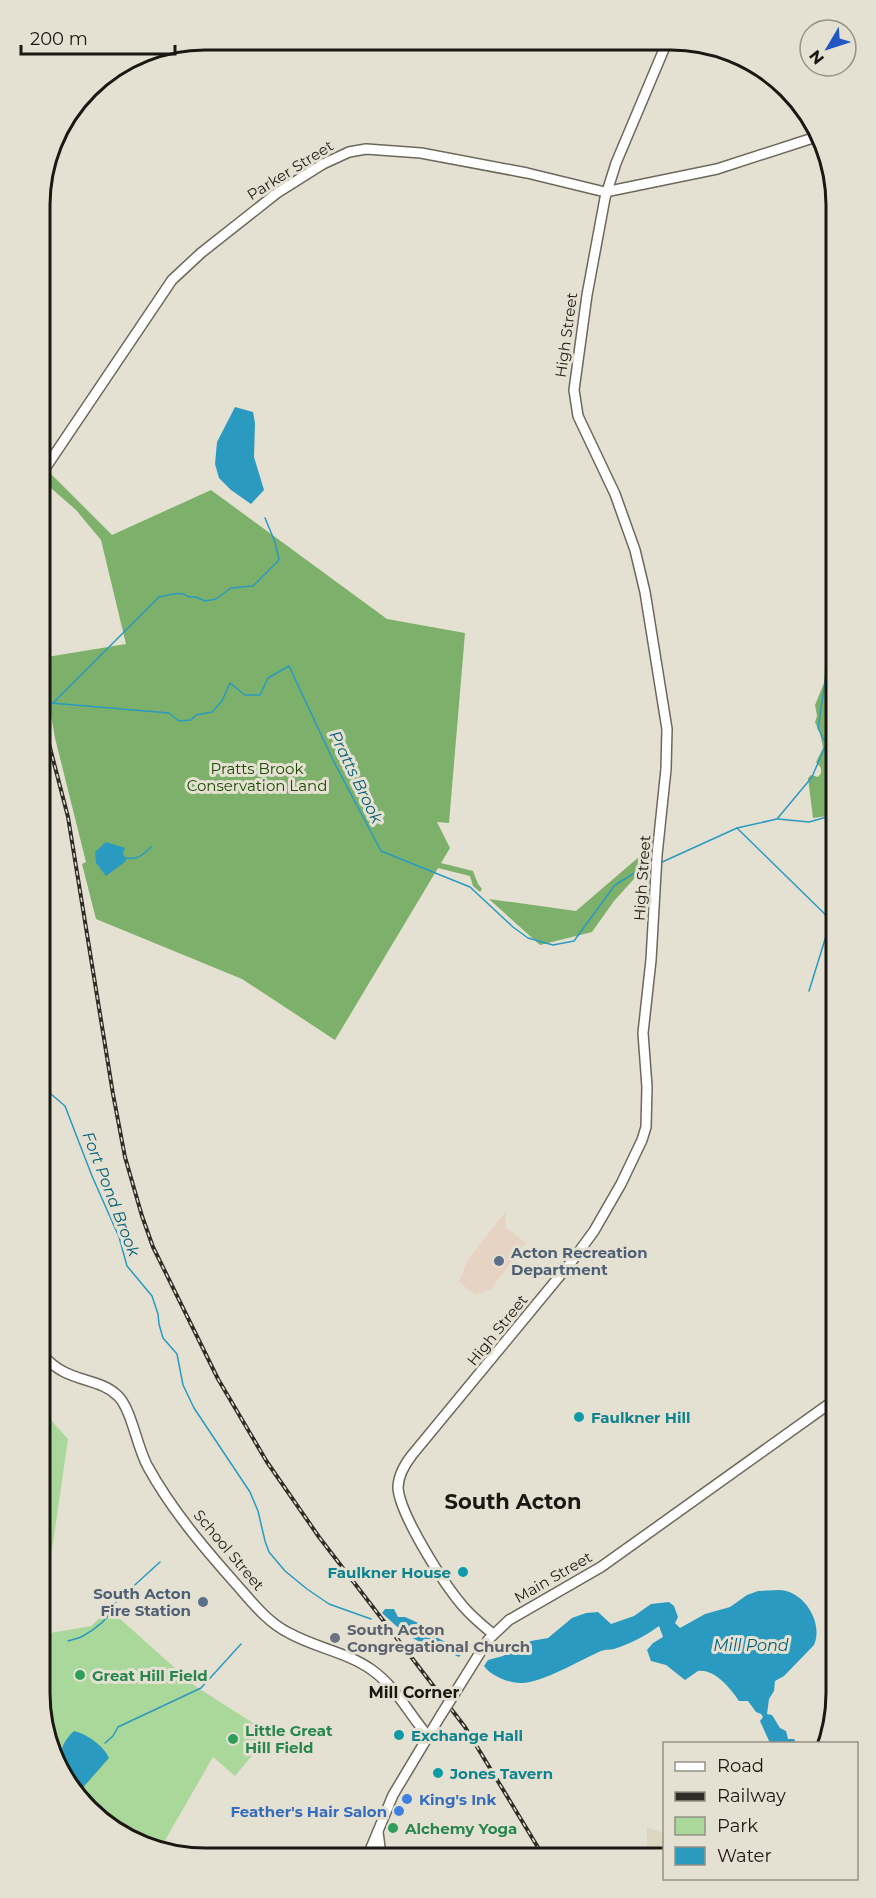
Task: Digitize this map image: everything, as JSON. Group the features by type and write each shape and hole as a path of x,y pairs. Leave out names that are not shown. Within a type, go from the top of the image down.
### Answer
{"street":[{"name":"High Street","path":"493,1634 461,1604 434,1563 405,1512 398,1489 400,1477 412,1455 506,1344 594,1231 621,1184 642,1140 647,1114 643,1033 666,769 667,729 645,592 635,550 615,495 578,416 574,390 587,295 607,192 616,163 664,50"},
{"name":"Parker Street","path":"50,461 172,280 248,215 323,164 349,152 366,149 421,153 527,173 598,192 607,192 717,169 812,138"},
{"name":"School Street","path":"50,1361 64,1373 105,1387 119,1397 126,1407 145,1462 159,1485 214,1558 268,1618 291,1635 357,1660 375,1672 393,1689 428,1736"},
{"name":"Main Street","path":"371,1848 399,1783 493,1634 516,1615 601,1567 826,1406"},
{"path":"378,1832 380,1848"}],"shaded area":[{"path":"506,1211 505,1227 526,1243 491,1289 475,1295 459,1282 467,1261"},
{"path":"647,1827 663,1833 663,1848 647,1848"}],"green space":[{"name":"Pratts Brook Conservation Land","path":"50,473 112,535 211,490 387,619 465,633 449,823 437,822 450,848 441,863 473,871 482,889 480,892 473,886 470,876 438,868 335,1040 242,979 96,919 82,864 86,862 50,710 50,657 126,644 101,540 76,510 50,487"},
{"path":"826,644 826,816 813,818 808,778 811,775 818,777 821,773 821,768 816,762 823,748 815,722 817,716 815,705 824,683"},
{"path":"640,856 642,870 614,901 592,932 540,945 489,899 576,911"},
{"path":"50,1419 68,1439 50,1564"},
{"path":"109,1609 195,1686 270,1734 235,1776 213,1757 164,1843 136,1832 102,1810 88,1796 61,1753 51,1713 50,1633 91,1626"}],"water":[{"path":"235,407 253,412 255,423 254,457 264,490 251,504 219,478 215,464 217,442"},
{"path":"106,842 125,848 123,853 126,861 106,876 96,863 95,852"},
{"name":"Mill Pond","path":"758,1591 788,1591 803,1601 814,1617 816,1636 814,1645 784,1676 775,1681 774,1691 769,1699 767,1714 772,1715 780,1728 786,1731 788,1739 794,1739 796,1742 770,1742 760,1721 763,1717 761,1714 756,1712 748,1701 739,1701 727,1685 716,1676 698,1671 685,1680 666,1665 651,1661 647,1650 663,1637 659,1626 626,1645 601,1651 539,1680 515,1683 495,1675 484,1666 488,1660 503,1656 531,1641 548,1638 572,1618 586,1613 598,1612 611,1624 634,1616 651,1604 669,1602 674,1606 678,1617 675,1623 680,1628 705,1614 730,1607 747,1595"},
{"path":"385,1609 394,1609 398,1617 405,1617 423,1625 420,1632 465,1650 459,1657 420,1642 405,1634 382,1613"},
{"path":"74,1731 84,1735 95,1741 109,1758 82,1788 61,1753 67,1739"}],"waterway":[{"path":"53,703 159,597 179,593 205,601 216,599 231,588 253,586 279,560 275,542 265,518"},
{"name":"Pratts Brook","path":"51,703 169,713 179,721 191,720 196,715 212,712 222,701 230,683 245,695 260,695 268,678 289,666 333,760 381,851 470,887 528,938 553,945 574,941 615,885 649,864"},
{"path":"826,675 818,728 826,744"},
{"path":"737,828 777,819 812,777 826,744"},
{"path":"778,819 809,822 826,817"},
{"name":"Pratts Brook","path":"660,863 737,828 826,915"},
{"path":"125,858 139,857 151,847"},
{"path":"809,991 826,936"},
{"name":"Fort Pond Brook","path":"50,1094 65,1106 119,1237 127,1266 152,1296 163,1338 177,1354 183,1385 194,1408 250,1492 258,1511 269,1552 285,1571 329,1604 371,1619"},
{"path":"68,1641 83,1636 102,1623 110,1614 114,1604 160,1562"},
{"path":"105,1743 118,1727 201,1688 241,1644"}],"railway":[{"path":"50,748 68,817 125,1157 153,1247 218,1379 267,1462 319,1537 465,1727 538,1848"}],"place":[{"name":"Acton Recreation Department","path":"499,1261"},
{"name":"Faulkner Hill","path":"579,1417"},
{"name":"Faulkner House","path":"463,1572"},
{"name":"South Acton Fire Station","path":"203,1602"},
{"name":"South Acton Congregational Church","path":"335,1638"},
{"name":"Great Hill Field","path":"80,1675"},
{"name":"Exchange Hall","path":"399,1735"},
{"name":"Little Great Hill Field","path":"233,1739"},
{"name":"Jones Tavern","path":"438,1773"},
{"name":"King's Ink","path":"407,1799"},
{"name":"Feather's Hair Salon","path":"399,1811"},
{"name":"Alchemy Yoga","path":"393,1828"}],"district":[{"name":"South Acton","path":"513,1501"},
{"name":"Mill Corner","path":"414,1692"}]}
